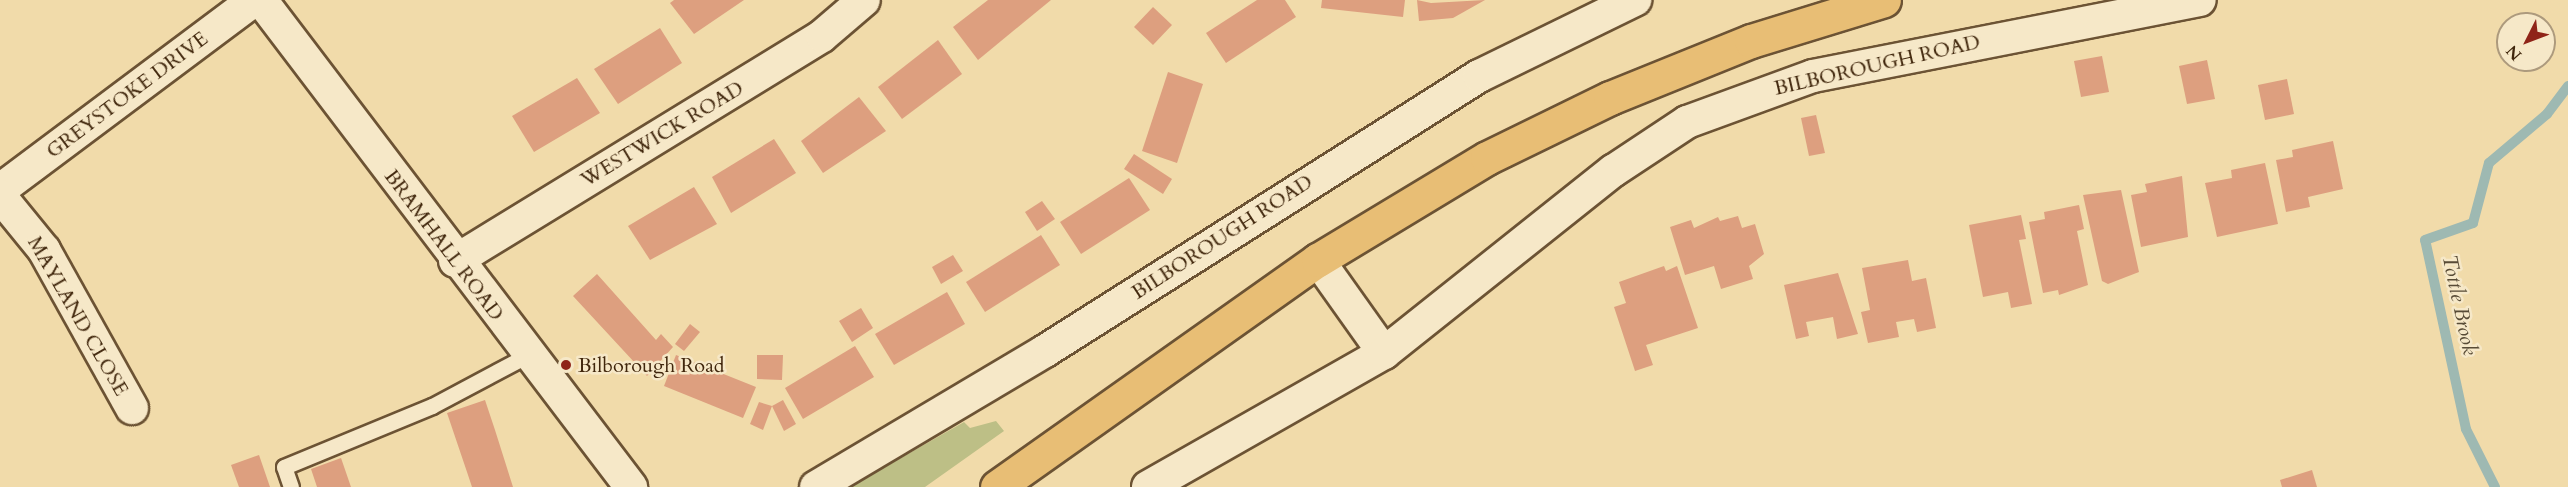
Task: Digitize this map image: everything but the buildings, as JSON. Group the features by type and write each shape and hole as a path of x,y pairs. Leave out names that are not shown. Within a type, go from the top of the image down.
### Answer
{"main road":[{"path":"997,487 1318,260 1487,158 1610,98 1751,41 1884,0"}],"street":[{"name":"GREYSTOKE DRIVE","path":"0,190 254,0"},
{"name":"BRAMHALL ROAD","path":"261,0 455,261 631,487"},
{"name":"WESTWICK ROAD","path":"455,261 822,36 864,0"},
{"name":"BILBOROUGH ROAD","path":"816,487 1045,351 1479,76 1635,0"},
{"name":"BILBOROUGH ROAD","path":"1148,487 1384,353 1613,171 1687,122 1813,76 2200,0"},
{"name":"MAYLAND CLOSE","path":"0,196 44,250 132,408"},
{"path":"1318,260 1384,353"}],"lane":[{"path":"291,487 284,467 432,406 528,355"}],"green space":[{"path":"996,421 1004,431 925,487 850,487 964,422 970,428"}],"waterway":[{"name":"Tottle Brook","path":"2495,487 2466,429 2425,240 2473,223 2489,163 2547,114 2568,86"}],"place":[{"name":"Bilborough Road","path":"566,365"}]}
